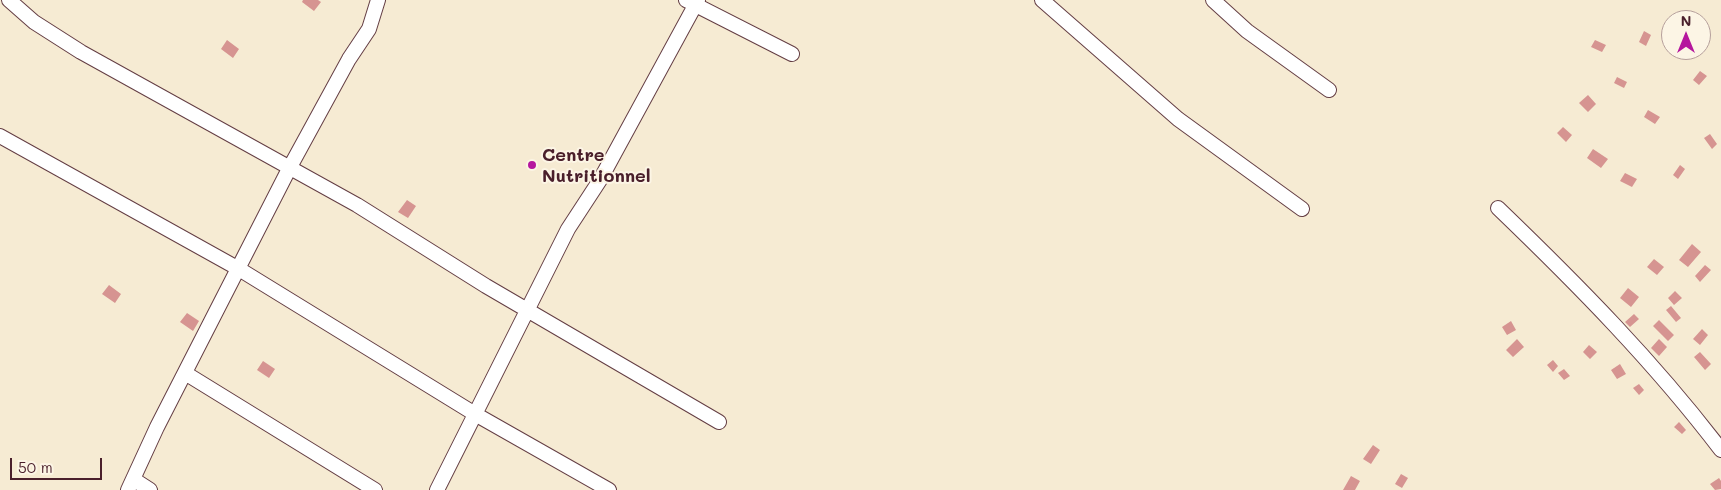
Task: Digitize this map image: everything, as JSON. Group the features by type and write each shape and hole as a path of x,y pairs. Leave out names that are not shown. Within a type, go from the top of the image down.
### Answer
{"street":[{"path":"9,0 34,22 81,52 290,167 404,234 528,311 720,422"},
{"path":"150,490 130,485 290,167 349,59 369,29 378,0"},
{"path":"1042,0 1178,119 1302,209"},
{"path":"1213,0 1248,31 1329,90"},
{"path":"437,490 572,222 600,180 693,2 792,54"},
{"path":"0,136 239,270 475,414 609,490"},
{"path":"1498,208 1623,332 1688,407 1721,450"},
{"path":"185,373 375,490"}],"building":[{"path":"303,0 318,0 321,2 314,11 302,2"},
{"path":"1644,31 1651,35 1646,46 1639,42"},
{"path":"227,40 239,49 233,58 221,49"},
{"path":"1595,40 1606,45 1602,52 1591,47"},
{"path":"1700,71 1707,76 1699,85 1693,80"},
{"path":"1617,77 1627,82 1624,88 1614,83"},
{"path":"1588,95 1596,104 1588,112 1579,103"},
{"path":"1648,110 1660,117 1655,124 1644,117"},
{"path":"1563,127 1572,135 1566,142 1557,133"},
{"path":"1710,134 1717,144 1712,149 1704,138"},
{"path":"1593,149 1608,159 1601,168 1587,158"},
{"path":"1680,165 1685,169 1678,179 1673,175"},
{"path":"1625,173 1637,179 1632,187 1620,181"},
{"path":"407,200 416,206 408,218 398,212"},
{"path":"1692,244 1701,252 1688,267 1679,260"},
{"path":"1654,259 1664,267 1657,275 1647,267"},
{"path":"1705,265 1711,270 1700,282 1695,276"},
{"path":"109,285 121,294 115,303 102,294"},
{"path":"1628,288 1639,297 1631,307 1620,298"},
{"path":"1675,291 1682,298 1674,305 1668,298"},
{"path":"1671,306 1681,318 1676,322 1666,310"},
{"path":"187,313 199,321 193,331 180,322"},
{"path":"1634,314 1639,319 1630,327 1625,322"},
{"path":"1659,320 1674,335 1668,341 1653,326"},
{"path":"1511,321 1516,330 1507,335 1502,327"},
{"path":"1702,329 1708,335 1700,345 1693,339"},
{"path":"1517,339 1524,347 1513,357 1506,350"},
{"path":"1659,339 1667,347 1659,356 1651,348"},
{"path":"1589,345 1597,352 1590,359 1583,352"},
{"path":"1700,352 1711,364 1705,370 1694,357"},
{"path":"1553,360 1558,366 1553,372 1547,365"},
{"path":"263,361 275,369 269,378 257,370"},
{"path":"1620,364 1626,374 1617,379 1611,370"},
{"path":"1564,369 1570,376 1564,380 1558,373"},
{"path":"1639,384 1644,390 1639,395 1633,388"},
{"path":"1679,422 1686,430 1682,434 1674,427"},
{"path":"1373,445 1380,450 1371,464 1363,459"},
{"path":"1401,474 1408,478 1402,488 1395,484"},
{"path":"1351,476 1360,481 1355,490 1343,490"},
{"path":"1719,478 1721,489 1715,490 1710,484"}],"place":[{"name":"Centre Nutritionnel","path":"532,165"}]}
